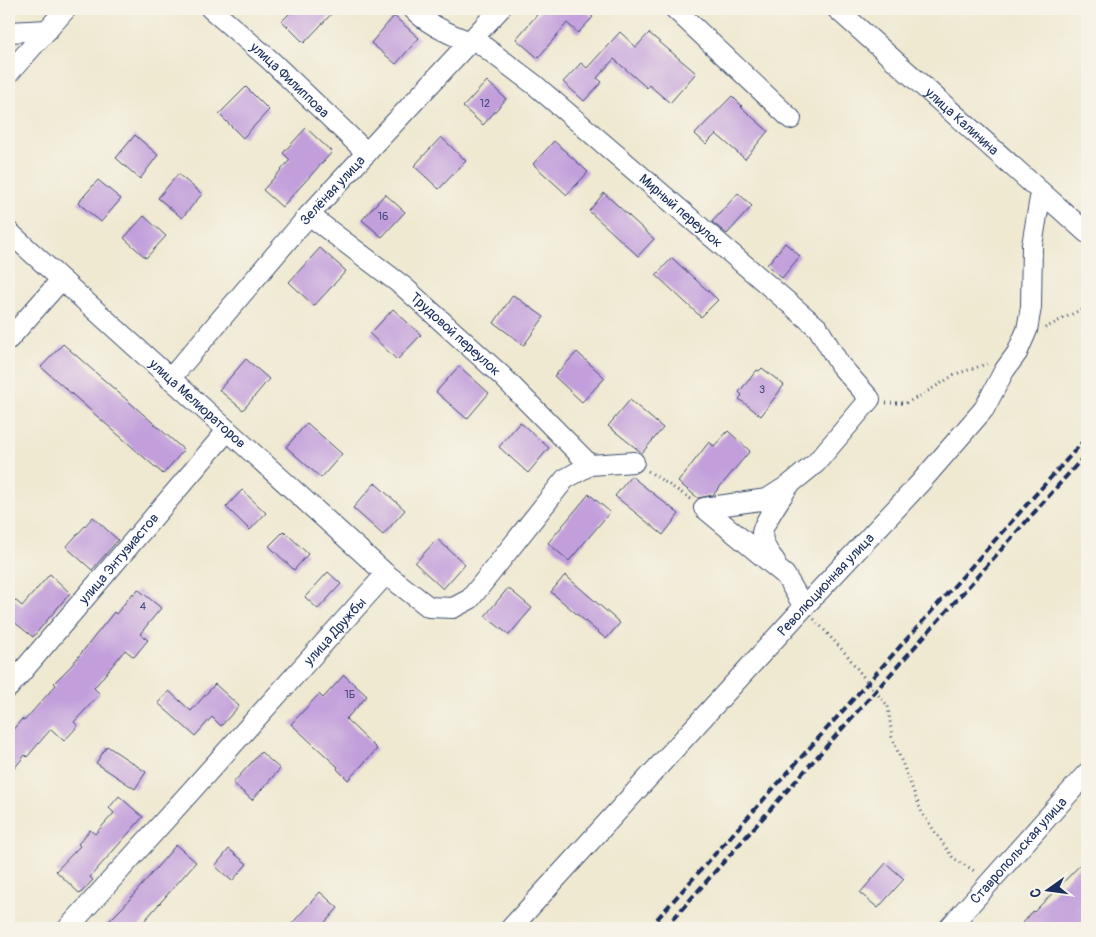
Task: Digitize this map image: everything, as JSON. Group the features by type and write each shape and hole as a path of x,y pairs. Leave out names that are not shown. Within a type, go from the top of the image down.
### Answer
{"street":[{"path":"9,73 66,9"},
{"name":"улица Филиппова","path":"211,9 228,26 270,60 367,153"},
{"name":"Мирный переулок","path":"413,9 454,37 472,40 535,85 818,328 840,365 870,399"},
{"name":"Зелёная улица","path":"170,379 309,215 500,9"},
{"path":"674,9 791,119"},
{"name":"улица Калинина","path":"837,9 1087,233"},
{"path":"9,32 48,30"},
{"name":"Революционная улица","path":"511,928 920,483 984,409 1004,371 1017,353 1027,330 1031,307 1032,245 1041,192"},
{"name":"Трудовой переулок","path":"309,215 404,287 502,376 590,465"},
{"name":"улица Мелиораторов","path":"9,232 386,574"},
{"path":"9,340 61,280"},
{"path":"704,508 767,498 789,485 816,463 870,399"},
{"name":"улица Энтузиастов","path":"9,687 227,431"},
{"path":"386,574 429,607 452,608 470,599 565,479 590,465 634,462"},
{"path":"789,485 772,512 762,533 766,550 786,575 804,607"},
{"path":"704,508 786,575"},
{"name":"улица Дружбы","path":"68,928 386,574"},
{"name":"Ставропольская улица","path":"949,928 1087,773"}],"path":[{"path":"1038,334 1045,328 1078,311 1087,309"},
{"path":"870,399 882,403 906,403 956,374 990,363"},
{"path":"634,462 704,508"},
{"path":"804,607 847,655 888,706 892,737 922,813 953,858 992,881"}],"building":[{"path":"294,9 336,9 304,43 282,21"},
{"path":"542,9 583,9 593,17 578,33 567,23 538,58 516,39"},
{"path":"394,16 419,38 396,64 371,43"},
{"path":"620,32 636,47 649,33 696,73 670,103 649,85 647,88 614,59 597,78 602,82 584,101 563,82 581,63 587,68"},
{"path":"487,81 506,99 483,125 463,107"},
{"path":"246,87 269,110 243,138 219,114"},
{"path":"732,96 741,107 768,131 745,159 716,134 706,144 695,134"},
{"path":"306,128 332,152 282,207 263,190 290,160 283,153"},
{"path":"135,135 158,155 140,179 116,158"},
{"path":"441,137 466,161 439,189 414,166"},
{"path":"554,141 588,172 567,195 533,164"},
{"path":"178,174 202,194 182,218 158,198"},
{"path":"98,180 121,199 101,222 78,203"},
{"path":"604,193 654,239 638,256 589,211"},
{"path":"738,193 752,206 727,234 712,222"},
{"path":"385,194 405,212 382,237 362,220"},
{"path":"144,216 166,236 146,258 124,238"},
{"path":"785,243 800,256 782,278 767,265"},
{"path":"320,248 346,271 314,306 289,282"},
{"path":"672,258 718,300 701,317 656,275"},
{"path":"513,295 544,317 524,345 494,323"},
{"path":"393,309 421,335 397,360 370,334"},
{"path":"63,344 184,450 163,474 41,367"},
{"path":"577,352 605,378 582,402 554,376"},
{"path":"246,359 269,379 243,410 219,390"},
{"path":"459,366 489,393 467,419 436,392"},
{"path":"762,368 784,385 761,416 739,399 742,395 739,392 757,370 759,371"},
{"path":"630,400 663,428 642,453 608,426"},
{"path":"520,422 549,448 528,473 499,447"},
{"path":"307,423 342,454 321,478 286,447"},
{"path":"728,431 750,451 713,495 698,498 678,482 709,442 714,446"},
{"path":"631,476 679,514 663,535 615,496"},
{"path":"375,483 405,510 383,535 353,508"},
{"path":"242,490 266,513 250,530 226,507"},
{"path":"589,494 610,512 569,561 548,543"},
{"path":"93,517 118,540 92,570 66,547"},
{"path":"284,531 308,554 294,570 269,546"},
{"path":"437,539 465,564 443,589 415,563"},
{"path":"328,572 341,584 318,609 305,597"},
{"path":"50,574 70,593 33,637 9,618 9,595 22,606"},
{"path":"565,575 620,623 606,639 551,592"},
{"path":"508,588 532,608 509,635 485,616"},
{"path":"138,589 161,608 140,634 148,640 134,657 125,650 94,688 100,694 74,722 78,726 64,741 51,729 27,757 25,755 9,775 9,734 22,719 24,721 56,685 54,683 71,666 114,612 116,614"},
{"path":"344,675 367,696 346,719 377,749 348,780 337,769 338,767 291,724 319,694 323,698"},
{"path":"215,684 239,706 221,726 212,717 195,736 158,703 169,691 191,711"},
{"path":"107,746 146,772 135,789 96,763"},
{"path":"261,752 280,769 252,800 233,783"},
{"path":"119,796 143,817 90,877 93,880 80,894 56,871 80,846 78,844 90,830 95,834 114,813 109,808"},
{"path":"176,845 196,862 138,928 102,928 123,907"},
{"path":"229,849 247,864 232,881 215,866"},
{"path":"1087,858 1087,928 1019,928 1033,911"},
{"path":"886,863 904,879 878,908 860,893"},
{"path":"320,892 338,908 320,928 288,928"}],"railway":[{"path":"649,928 1087,437"},
{"path":"665,928 1087,453"}]}
